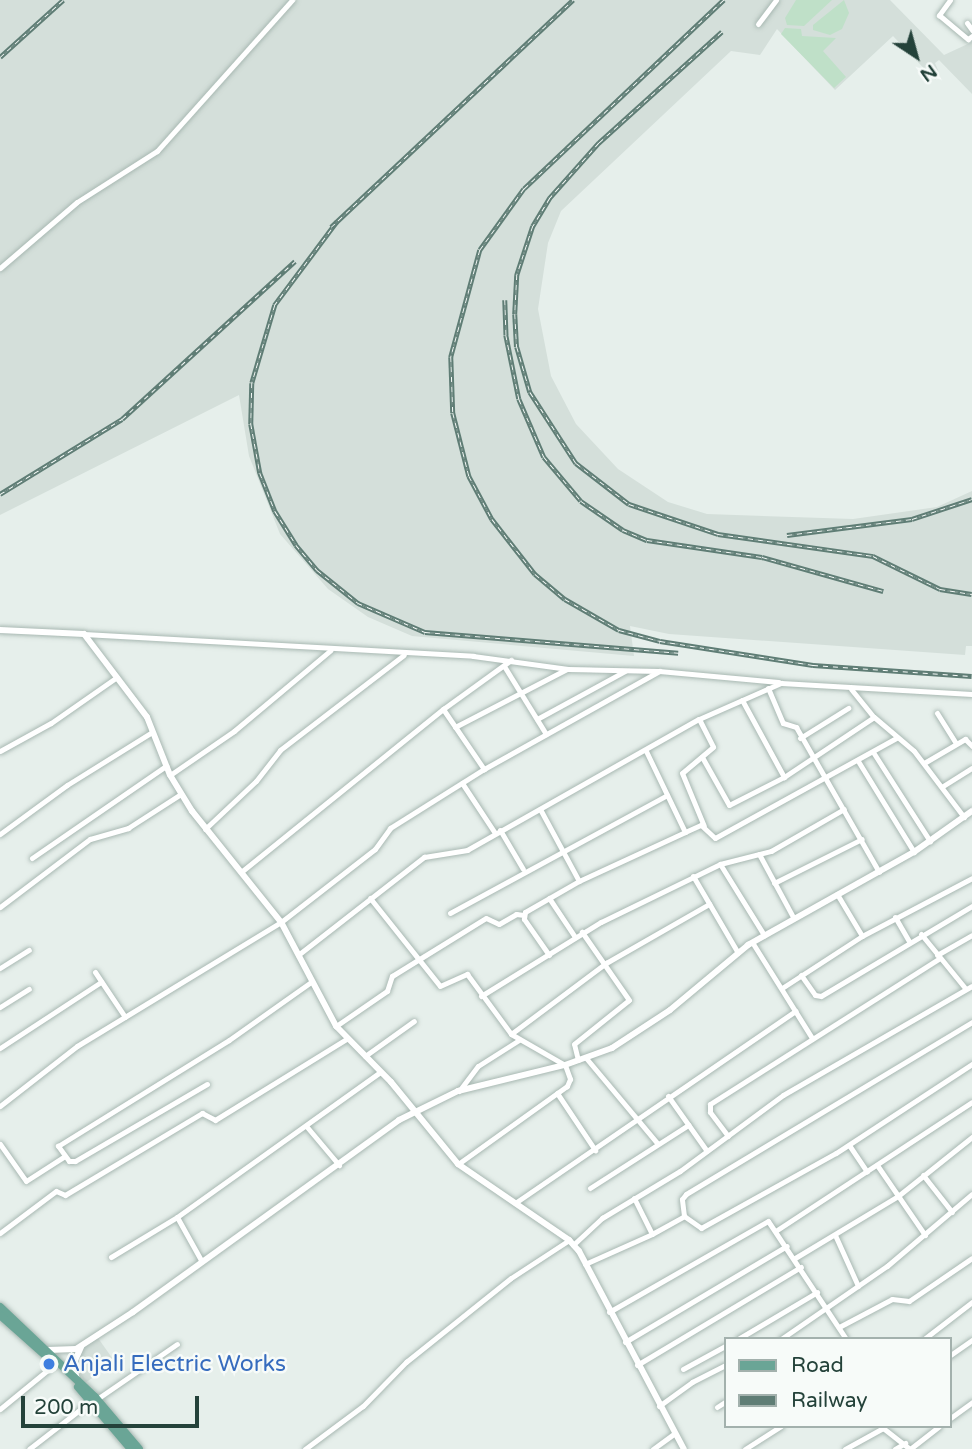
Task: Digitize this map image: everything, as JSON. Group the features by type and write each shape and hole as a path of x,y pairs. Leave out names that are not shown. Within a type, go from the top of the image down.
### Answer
{"main road":[{"path":"0,1307 47,1350 54,1361 139,1449"},
{"path":"0,1315 77,1379 131,1449"}],"street":[{"path":"0,268 76,202 157,151 292,0"},
{"path":"758,24 776,0"},
{"path":"950,0 939,15 968,38 972,36"},
{"path":"967,23 972,30"},
{"path":"0,630 511,660 568,668 659,671 851,689 972,694"},
{"path":"84,634 117,677 152,732 181,794 205,829 281,922 336,1026 415,1111 458,1164 571,1242 684,1449"},
{"path":"170,775 254,715 331,650"},
{"path":"205,829 256,781 280,750 404,654"},
{"path":"241,872 443,709 511,660"},
{"path":"504,666 546,734"},
{"path":"455,727 568,668"},
{"path":"537,719 625,671"},
{"path":"0,1106 77,1046 281,922 375,849 390,828 484,769 659,671"},
{"path":"0,751 51,723 117,677"},
{"path":"298,955 430,853 467,850 699,719 781,683"},
{"path":"768,688 783,723 795,726 879,872"},
{"path":"851,689 874,717 924,763 964,817"},
{"path":"742,700 785,777"},
{"path":"800,738 848,708"},
{"path":"443,709 484,769"},
{"path":"937,713 956,744"},
{"path":"702,757 726,805 785,777 874,717"},
{"path":"699,719 713,747 682,773 704,826 712,838 719,837 896,738"},
{"path":"0,834 66,785 152,732"},
{"path":"924,763 967,739 972,746"},
{"path":"646,751 685,832"},
{"path":"873,752 930,841"},
{"path":"858,761 914,852"},
{"path":"32,858 166,766"},
{"path":"943,786 972,768"},
{"path":"462,783 523,869"},
{"path":"0,907 90,839 128,828 181,794"},
{"path":"450,913 523,869 667,795"},
{"path":"540,809 579,881"},
{"path":"481,996 582,932 720,864 759,854 844,809"},
{"path":"47,1350 67,1352 84,1343 339,1164 379,1131 458,1091 565,1065 612,1048 670,1010 752,942 914,852 972,813"},
{"path":"336,1026 387,992 389,979 486,918 499,924 516,914 524,915 579,881 685,832 704,826"},
{"path":"775,883 862,839"},
{"path":"759,854 793,917"},
{"path":"720,864 764,935"},
{"path":"693,877 738,953"},
{"path":"782,988 862,936 972,878"},
{"path":"837,894 862,936"},
{"path":"370,898 442,988 464,973 511,1034 565,1065 570,1082 458,1164"},
{"path":"549,898 575,937"},
{"path":"511,1034 606,963 709,904"},
{"path":"801,975 815,995 821,996 909,940 972,906"},
{"path":"524,915 550,954"},
{"path":"895,917 909,940"},
{"path":"578,1060 574,1044 629,1000 606,963 582,932"},
{"path":"305,1449 363,1406 416,1354 511,1278 571,1242 602,1218 707,1151 783,1095 969,987 921,934"},
{"path":"728,1136 710,1112 710,1104 972,935"},
{"path":"752,942 812,1038"},
{"path":"0,968 29,950"},
{"path":"95,972 125,1017"},
{"path":"0,1048 101,982"},
{"path":"207,1084 75,1161 65,1156 58,1144 229,1040 311,982"},
{"path":"0,1007 29,989"},
{"path":"515,1203 795,1011"},
{"path":"365,1056 414,1021"},
{"path":"972,1022 686,1194 682,1199 684,1216 701,1228 849,1145 972,1064"},
{"path":"0,1233 56,1191 65,1195 202,1113 213,1122 348,1038"},
{"path":"458,1091 478,1066 519,1040"},
{"path":"586,1058 658,1144"},
{"path":"111,1257 177,1217 307,1127 380,1072"},
{"path":"557,1093 595,1150"},
{"path":"668,1096 707,1151"},
{"path":"777,1230 972,1102"},
{"path":"590,1188 688,1125"},
{"path":"307,1127 339,1164"},
{"path":"795,1258 898,1196 972,1137"},
{"path":"0,1144 26,1181 65,1156"},
{"path":"849,1145 867,1172"},
{"path":"877,1165 925,1235"},
{"path":"923,1175 952,1212"},
{"path":"784,1337 858,1286 925,1235 972,1194"},
{"path":"634,1198 652,1234"},
{"path":"584,1264 652,1234 684,1216"},
{"path":"177,1217 202,1262"},
{"path":"609,1312 764,1222 772,1223 777,1230 845,1336"},
{"path":"835,1235 858,1286"},
{"path":"625,1342 787,1246"},
{"path":"839,1326 892,1299 909,1301 972,1258"},
{"path":"637,1365 801,1267"},
{"path":"741,1337 817,1292"},
{"path":"927,1337 972,1302"},
{"path":"951,1355 972,1340"},
{"path":"77,1379 74,1360 84,1343"},
{"path":"29,1449 94,1400 177,1344"},
{"path":"683,1369 724,1347"},
{"path":"0,1409 54,1361"},
{"path":"659,1406 724,1366"},
{"path":"951,1418 972,1402"},
{"path":"717,1407 724,1403"},
{"path":"745,1449 778,1428"},
{"path":"845,1449 883,1428 910,1449 935,1428"},
{"path":"653,1449 675,1433"},
{"path":"895,1449 905,1443"}],"shaded area":[{"path":"0,0 890,0 944,55 972,42 972,94 939,60 935,63 940,75 935,80 893,36 835,90 777,29 760,55 731,51 561,211 548,243 538,309 551,376 576,424 618,469 668,502 707,514 853,519 937,507 972,491 972,646 966,646 965,655 669,634 630,626 634,656 412,636 368,617 328,589 280,534 249,456 239,395 0,515"},
{"path":"98,1338 115,1362 85,1383 75,1363 81,1349"}],"green space":[{"path":"796,0 832,0 804,26 787,25 785,18"},
{"path":"844,0 849,13 842,29 830,35 813,30 813,25"},
{"path":"785,28 801,29 802,36 836,38 823,51 846,77 834,88 781,34"}],"railway":[{"path":"0,57 63,0"},
{"path":"331,227 573,0"},
{"path":"724,0 524,189 480,250 451,357 453,413 469,476 492,519 535,574 565,599 619,630 660,641 813,665 972,676"},
{"path":"722,32 599,143 550,198 533,226 517,275 515,314 517,347 530,392 576,463 629,504 718,534 873,556 940,589 972,594"},
{"path":"337,222 275,305 252,383 251,424 260,473 275,511 296,545 317,570 358,603 425,632 678,653"},
{"path":"0,494 122,419 295,261"},
{"path":"505,300 506,335 519,399 544,457 581,501 623,530 647,540 762,557 883,591"},
{"path":"787,535 912,519 972,499"}],"place":[{"name":"Anjali Electric Works","path":"49,1364"}]}
